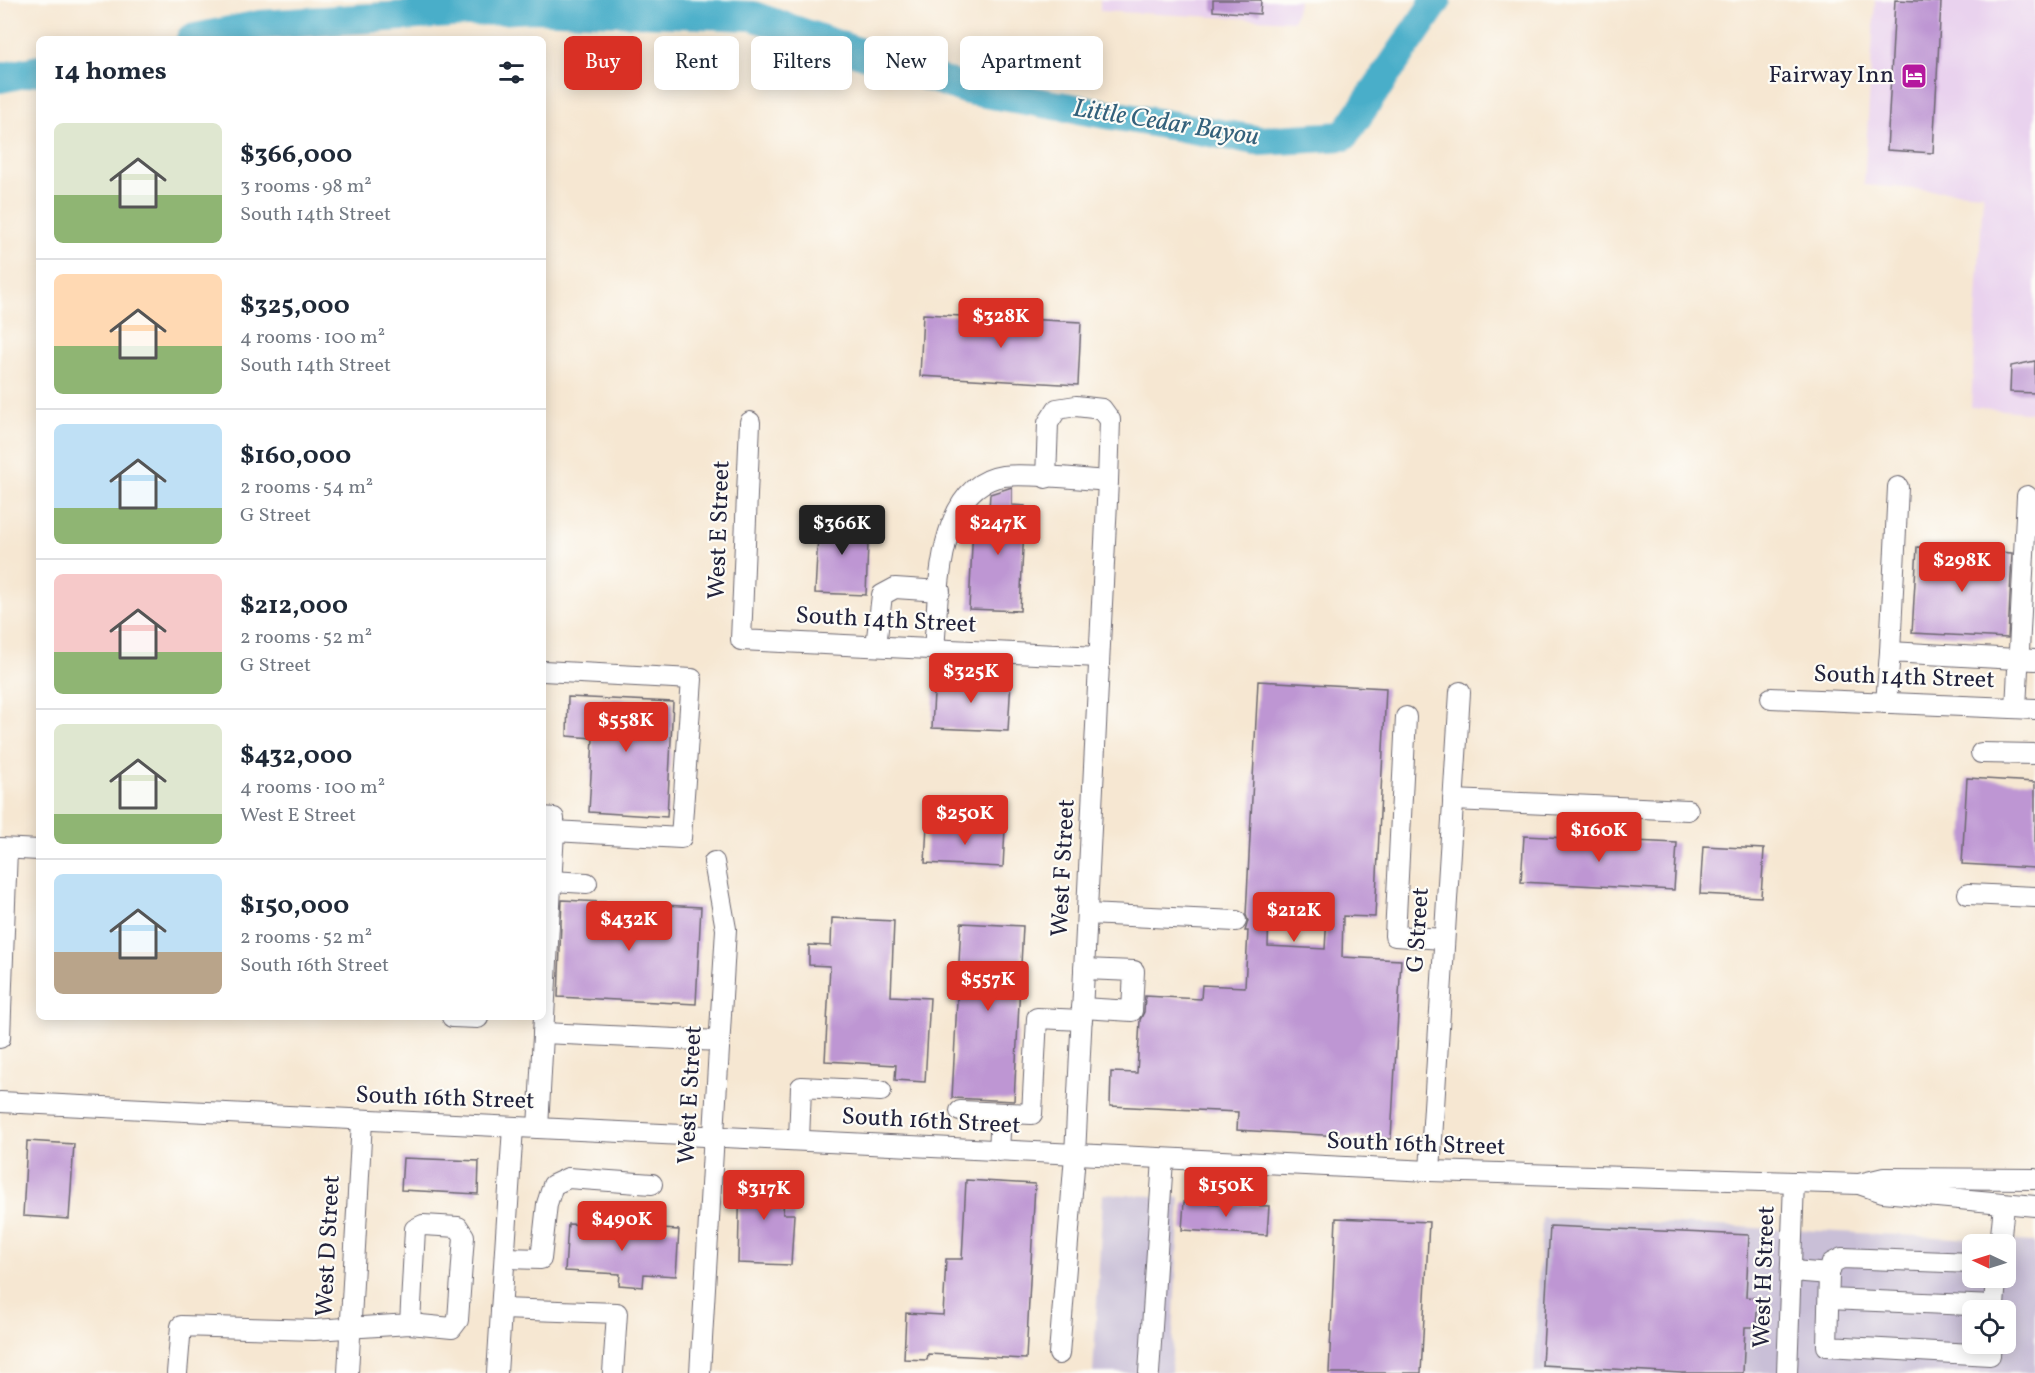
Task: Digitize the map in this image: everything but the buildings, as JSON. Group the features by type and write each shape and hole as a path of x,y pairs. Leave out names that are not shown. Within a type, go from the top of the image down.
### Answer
{"street":[{"name":"West F Street","path":"1046,478 1048,423 1057,410 1076,406 1102,409 1110,420 1108,481 1075,1155 1059,1354"},
{"name":"West E Street","path":"741,640 750,422"},
{"path":"934,649 947,533 955,511 986,481 1004,476 1108,481"},
{"path":"1886,703 1898,487"},
{"path":"2026,708 2027,496"},
{"path":"876,646 882,595 895,588 940,591"},
{"name":"South 14th Street","path":"741,640 1099,657"},
{"path":"1890,652 2027,660"},
{"path":"546,671 692,679 681,838 549,824 551,881 546,931"},
{"name":"G Street","path":"1430,1172 1460,692"},
{"name":"South 14th Street","path":"1771,698 2026,708"},
{"path":"1406,717 1395,936 1444,939"},
{"path":"1981,753 2035,754"},
{"path":"1453,800 1688,810"},
{"path":"0,1038 4,848 36,850"},
{"name":"West E Street","path":"700,1373 726,929 714,862"},
{"path":"551,881 587,883"},
{"path":"1968,894 2035,897"},
{"path":"1087,914 1236,921"},
{"path":"960,1111 1032,1114 1037,1018 1132,1011 1134,971 1084,969"},
{"path":"538,1128 543,1020"},
{"path":"543,1033 720,1041"},
{"path":"799,1140 801,1087 881,1090"},
{"name":"South 16th Street","path":"0,1102 1430,1172 1859,1184 1884,1178 2035,1179"},
{"path":"999,1151 1001,1113"},
{"name":"West D Street","path":"348,1373 362,1121"},
{"path":"497,1373 513,1127"},
{"path":"1149,1373 1163,1159"},
{"path":"505,1258 541,1259 547,1204 553,1185 568,1178 652,1184"},
{"name":"West H Street","path":"1787,1373 1793,1271 1794,1182"},
{"name":"South 16th Street","path":"1859,1184 1883,1192 2035,1206"},
{"path":"2001,1234 2004,1204"},
{"path":"177,1373 181,1326 314,1330 410,1324 452,1328 458,1320 464,1236 458,1227 423,1224 415,1229 410,1324"},
{"path":"1962,1263 1842,1258 1832,1263 1828,1274 1827,1346 1990,1356 1990,1354"},
{"path":"1793,1271 1828,1274"},
{"path":"1829,1299 1962,1307"},
{"path":"501,1309 618,1314 613,1373"}],"shaded area":[{"path":"1100,0 1299,0 1293,21 1100,11"},
{"path":"1875,0 2035,0 2035,413 1971,407 1983,194 1864,185"},
{"path":"1103,1194 1180,1197 1171,1373 1093,1373"},
{"path":"1542,1217 1962,1238 1962,1288 2016,1288 2016,1241 2035,1242 2035,1373 1534,1373"}],"waterway":[{"name":"Little Cedar Bayou","path":"206,36 260,25 531,8 753,16 968,90 1261,141 1344,136 1437,0"},
{"name":"Little Cedar Bayou","path":"0,78 36,71"}],"place":[{"name":"Fairway Inn","path":"1914,76"}]}
